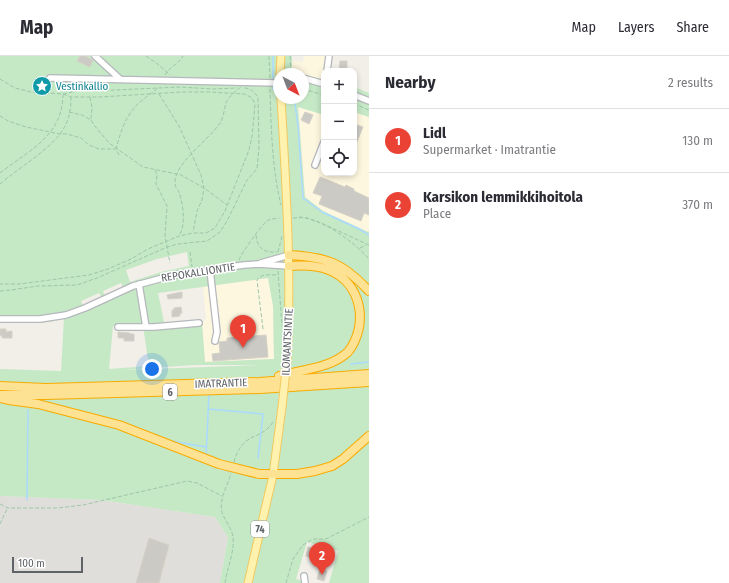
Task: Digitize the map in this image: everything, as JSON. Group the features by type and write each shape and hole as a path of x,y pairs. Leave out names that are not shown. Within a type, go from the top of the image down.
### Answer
{"highway":[{"path":"289,255 322,259 335,263 353,274 369,291"},
{"path":"259,382 333,362 351,348 359,337 362,329 362,307 360,299 348,282 336,273 322,267 305,265 289,266"},
{"name":"IMATRANTIE","path":"0,386 46,388 259,382 369,374"},
{"name":"IMATRANTIE","path":"0,396 260,389 369,382"},
{"path":"0,396 9,400 38,404 96,418 143,434 219,464 259,474 297,474 332,466 347,456 369,436"}],"main road":[{"path":"280,68 281,56"},
{"name":"ILOMANTSINTIE","path":"248,583 273,475 287,361 289,325 289,255 281,104"}],"street":[{"path":"95,56 120,79"},
{"path":"327,68 329,56"},
{"path":"50,78 273,82"},
{"path":"309,80 321,83"},
{"path":"357,96 369,101"},
{"path":"315,165 321,150"},
{"name":"REPOKALLIONTIE","path":"258,264 278,255 289,255"},
{"name":"REPOKALLIONTIE","path":"0,319 40,319 66,315 138,284 174,275 258,264 289,266"},
{"path":"210,270 217,332 215,341"},
{"path":"138,284 146,327"},
{"path":"118,327 146,327 199,323"},
{"path":"304,576 305,583"}],"path":[{"path":"146,56 159,65 175,81"},
{"path":"119,155 116,149 120,134 130,114 136,105 158,88 166,72 180,61 183,56"},
{"path":"269,56 275,166 281,208"},
{"path":"290,56 291,68"},
{"path":"0,79 16,88 26,91 71,96 90,97 181,92 234,93 249,96 255,104 252,137 249,150 228,205 215,228 206,233 193,233 179,236 114,267 89,275 19,284 0,284"},
{"path":"0,291 38,286 77,285 97,278 167,247 178,244 208,241 220,232 227,221 246,180 257,169 260,147 258,97 248,88 214,89 180,87 94,91 81,90 70,91 62,94"},
{"path":"179,236 182,227 183,211 181,200 175,184 177,173 190,155 221,122 227,101 240,88"},
{"path":"309,91 321,94"},
{"path":"159,93 179,126 190,155 201,175 204,188 202,200 197,211 193,233"},
{"path":"0,173 42,142 52,132 58,121 62,107 62,94"},
{"path":"0,184 51,144 60,134 66,124 71,96"},
{"path":"90,97 92,108 91,120"},
{"path":"357,105 369,110"},
{"path":"69,112 82,115 91,120 109,143 143,167 177,173 192,180 228,205"},
{"path":"0,116 8,121 26,127 81,138 89,145 99,149 116,149"},
{"path":"155,170 157,175 156,184 159,193 167,206 165,236 170,263"},
{"path":"238,263 244,250 260,228 267,221 279,218"},
{"path":"368,245 335,229 307,218 293,218 306,218 323,225 346,237 369,259"},
{"path":"256,235 257,241 263,249 278,255 282,233"},
{"path":"359,249 368,245"},
{"path":"190,252 193,269"},
{"path":"277,266 282,328"},
{"path":"263,329 257,280 259,277 265,275 278,275"},
{"path":"234,462 236,453 242,444 248,439 266,430 272,425 275,418"},
{"path":"225,583 233,547 233,538 232,530 221,510 222,496 228,484 231,473"},
{"path":"0,504 8,508 58,508 84,505 187,481 222,496"},
{"path":"0,524 4,513 8,508"},
{"path":"286,583 293,559 303,545 313,540 326,539 369,517"}],"shaded area":[{"path":"304,56 326,56 324,68 321,68 321,78 317,79 309,76 309,68 292,68 292,61 303,62"},
{"path":"298,107 321,114 321,176 357,176 357,113 369,117 369,232 323,211 305,197"},
{"path":"268,277 273,306 274,359 205,362 202,323 206,319 203,286"},
{"path":"0,496 101,500 215,517 228,537 220,583 0,583"}],"green space":[{"path":"0,56 292,56 292,68 273,68 273,104 281,104 287,314 283,365 278,401 281,405 271,476 315,475 369,440 369,583 329,583 338,551 307,542 296,579 309,583 220,583 228,537 215,517 101,500 0,496 0,369 61,371 64,318 49,322 0,322","holes":["187,252 189,266 161,272 130,282 126,270 157,259","268,278 273,306 274,359 205,362 202,323 165,327 158,293","121,283 124,289 106,298 103,291","99,293 103,299 84,308 81,301","113,326 143,326 149,366 109,369","193,365 263,365 123,370"]},
{"path":"309,76 321,79 321,114 298,107 305,197 323,211 368,232 369,231 369,433 342,457 315,469 276,473 289,375 326,366 360,337 364,319 364,307 361,299 355,288 342,276 291,264 282,104 309,104"},
{"path":"357,88 369,93 369,117 357,113"},
{"path":"305,266 335,274 358,298 358,336 339,357 289,372 291,267"}],"building":[{"path":"80,56 85,56 93,60 90,67 77,61"},
{"path":"340,61 347,61 347,68 339,68"},
{"path":"305,112 313,115 309,124 301,120"},
{"path":"357,125 363,127 357,142"},
{"path":"320,177 345,187 346,185 354,189 354,191 369,198 369,215 364,213 361,221 319,204 322,196 313,193"},
{"path":"182,292 182,298 168,299 167,295"},
{"path":"181,307 182,313 180,313 180,316 172,317 172,310 174,310 174,308"},
{"path":"0,329 6,329 6,332 12,331 12,338 2,338 2,335 0,336"},
{"path":"118,332 134,334 134,341 124,341 124,338 118,338"},
{"path":"266,335 268,357 213,361 212,354 220,353 219,342 227,341 227,338"},
{"path":"149,538 169,545 159,583 136,583"},
{"path":"308,547 327,552 325,559 318,557 318,560 306,556"},
{"path":"320,569 327,571 324,581 317,579"}],"waterway":[{"path":"273,56 273,68"},
{"path":"295,104 298,125 303,198 322,212 369,235"},
{"path":"351,364 369,362"},
{"path":"206,456 209,394"},
{"path":"208,409 263,414 258,458"},
{"path":"27,500 28,410"},
{"path":"171,441 206,447"}],"place":[{"name":"Vestinkallio","path":"42,86"},
{"name":"Lidl","path":"243,348"},
{"name":"Karsikon lemmikkihoitola","path":"322,575"}]}
